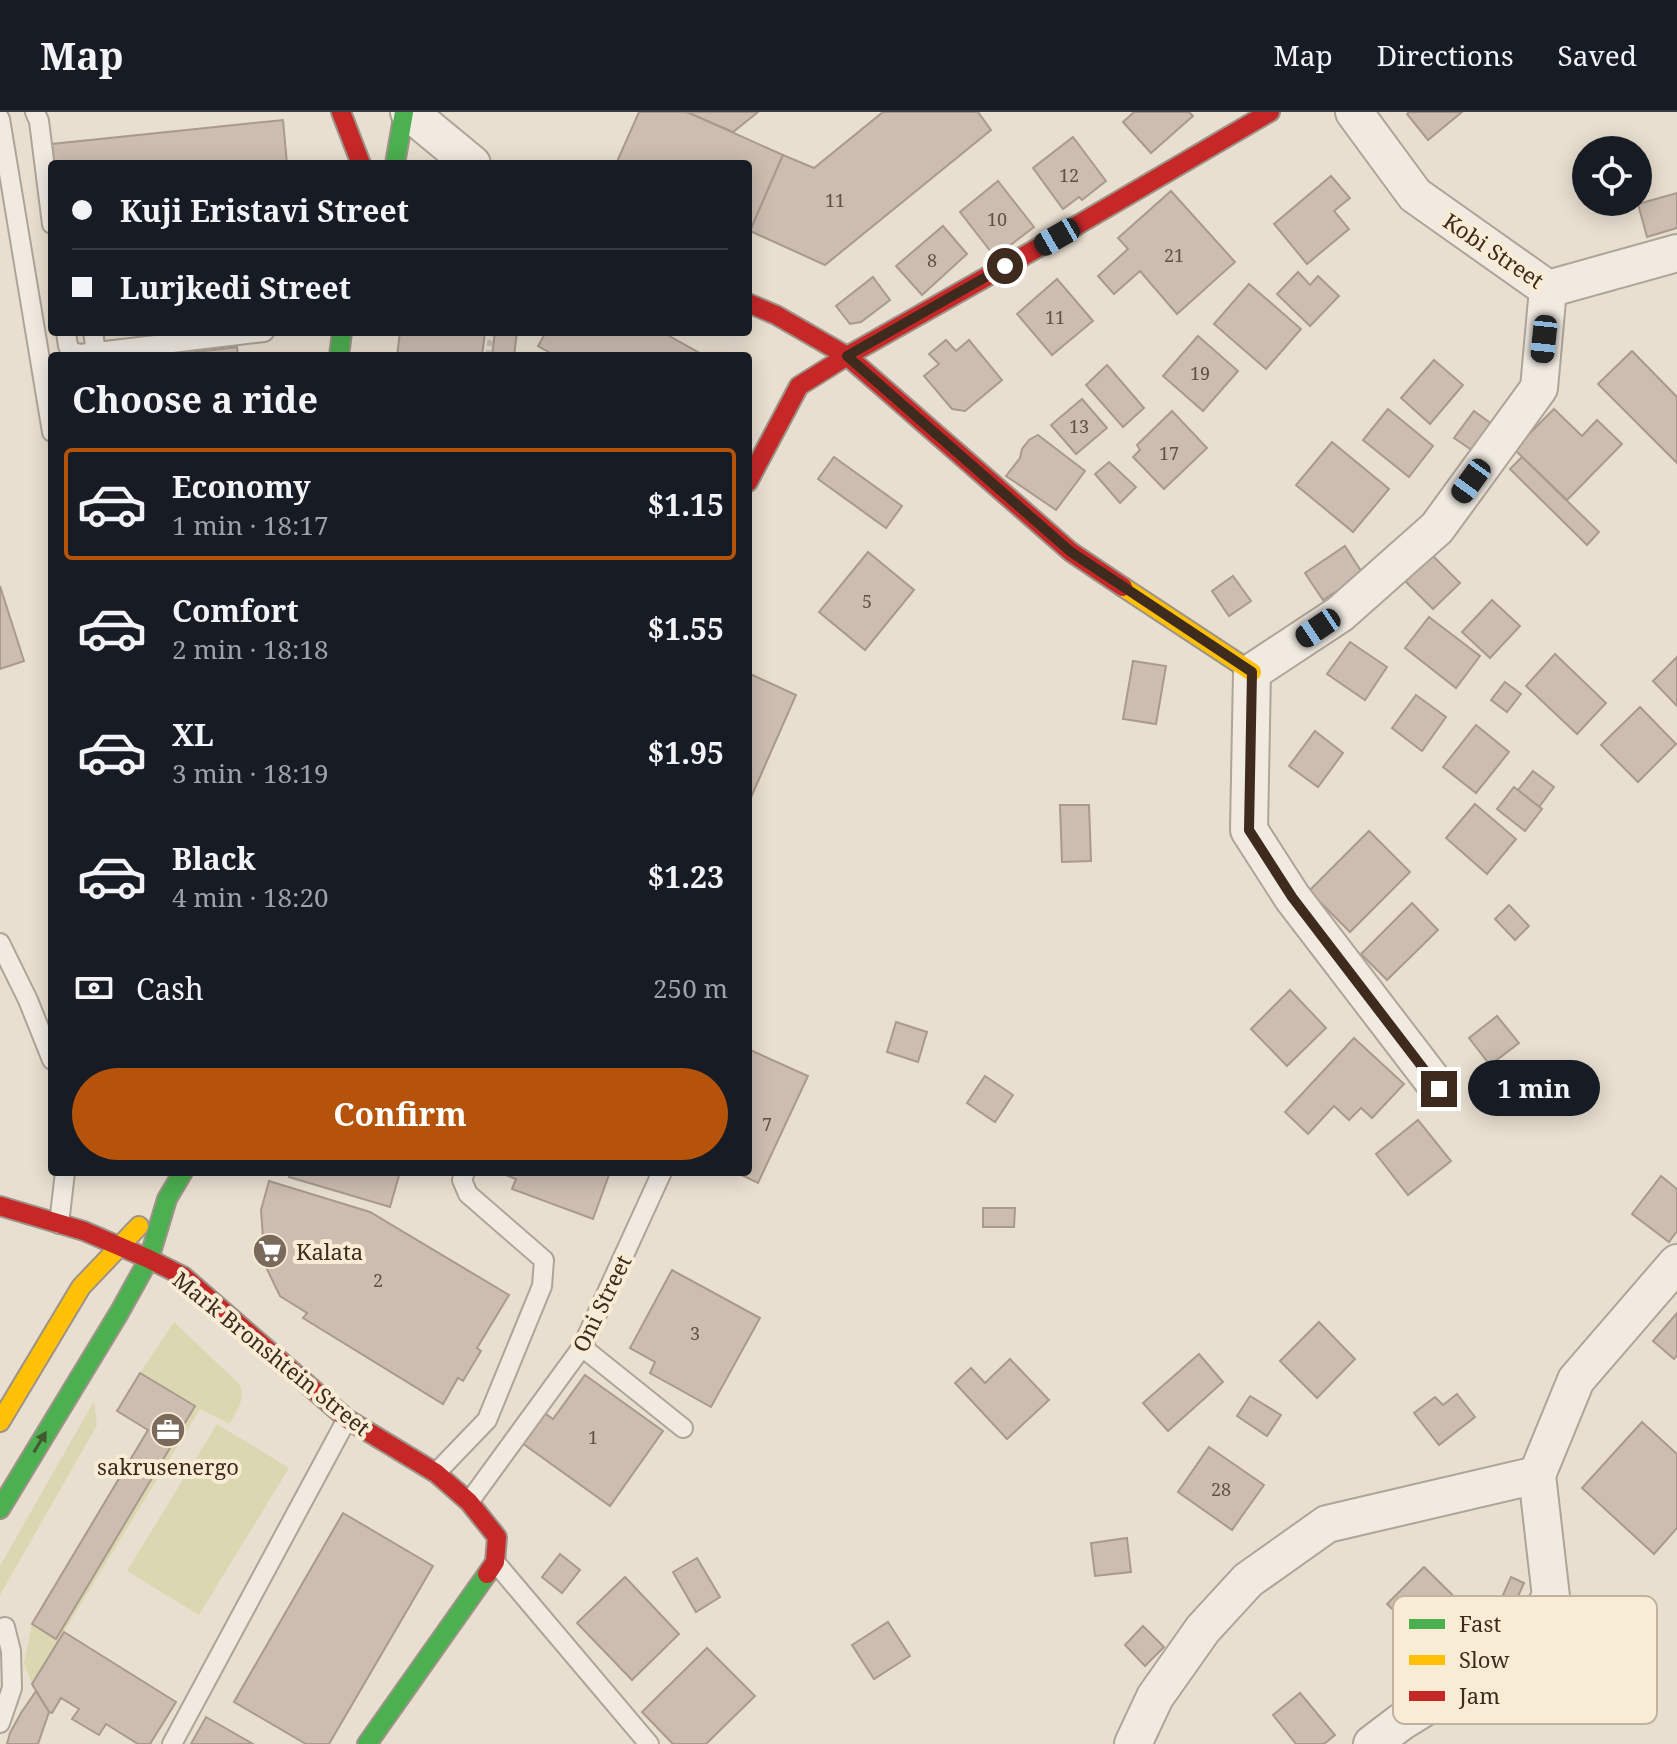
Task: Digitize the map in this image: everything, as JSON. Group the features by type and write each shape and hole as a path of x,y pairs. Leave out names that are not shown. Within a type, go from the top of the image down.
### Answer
{"street":[{"path":"341,112 361,160"},
{"path":"396,160 406,112 467,160"},
{"path":"752,474 799,386 1270,112"},
{"name":"Kobi Street","path":"1354,112 1415,195 1548,289 1677,253"},
{"path":"364,160 367,138"},
{"path":"1252,672 1340,614 1437,528 1539,388 1548,289"},
{"path":"752,305 847,356 1071,552 1252,672"},
{"path":"1252,672 1249,830 1292,897 1439,1089"},
{"path":"0,1509 149,1259 167,1199 181,1176"},
{"path":"0,1422 81,1287 167,1199"},
{"name":"Mark Bronshtein Street","path":"0,1206 84,1231 183,1276 347,1419 436,1473 469,1502 497,1537 495,1562"},
{"path":"1551,1596 1537,1475 1576,1380 1677,1263"},
{"path":"1133,1744 1155,1697 1203,1629 1248,1580 1327,1524 1537,1475"},
{"path":"367,1744 495,1562"},
{"path":"1372,1744 1398,1724"}],"lane":[{"path":"35,112 39,121 48,192"},
{"path":"0,119 48,408"},
{"path":"94,336 96,352 230,336"},
{"path":"0,943 48,1050"},
{"path":"59,1224 65,1176"},
{"path":"436,1473 487,1420 542,1286 544,1260 468,1194 462,1180 464,1176"},
{"name":"Oni Street","path":"469,1502 582,1347 660,1176"},
{"path":"582,1347 683,1428"},
{"path":"172,1744 347,1419"},
{"path":"495,1562 649,1744"},
{"path":"0,1723 12,1688 11,1651 5,1627"}],"shaded area":[{"path":"174,1322 239,1384 242,1394 240,1404 230,1424 200,1409 32,1684 24,1663 32,1624 56,1638 195,1406 140,1373"},
{"path":"94,1401 97,1425 0,1595 0,1566"},
{"path":"217,1424 289,1468 199,1615 127,1571"}],"building":[{"path":"639,112 687,112 783,155 752,226 752,160 618,160"},
{"path":"687,112 758,112 733,132"},
{"path":"883,112 978,112 991,130 825,265 752,232 783,155 814,168"},
{"path":"1134,112 1189,112 1193,116 1151,153 1123,122"},
{"path":"1462,112 1428,140 1407,114"},
{"path":"283,120 287,160 54,160 52,144"},
{"path":"1073,137 1106,181 1082,200 1079,197 1063,209 1033,168"},
{"path":"1331,176 1350,198 1334,211 1349,229 1307,264 1274,224"},
{"path":"998,181 1034,227 995,257 960,212"},
{"path":"1171,191 1235,262 1177,314 1140,271 1114,294 1098,276 1128,249 1118,238"},
{"path":"1677,193 1677,228 1647,237 1641,216 1652,216 1652,200"},
{"path":"943,226 967,254 922,295 896,266"},
{"path":"1298,272 1310,285 1318,276 1339,296 1310,326 1277,294"},
{"path":"873,277 890,300 861,322 850,324 836,306"},
{"path":"1057,279 1093,321 1052,355 1017,314"},
{"path":"1249,284 1301,329 1266,369 1214,324"},
{"path":"400,336 484,336 482,352 398,352"},
{"path":"494,336 516,336 514,352 492,352"},
{"path":"544,336 669,336 698,352 549,352 538,346"},
{"path":"1198,336 1238,371 1203,411 1163,376"},
{"path":"946,340 956,351 969,340 1002,380 965,411 952,409 924,376 939,364 929,354"},
{"path":"237,347 238,352 195,352"},
{"path":"1632,351 1677,397 1677,463 1598,384"},
{"path":"1434,360 1463,385 1430,424 1401,398"},
{"path":"1107,365 1144,408 1123,427 1086,385"},
{"path":"1082,399 1107,428 1076,454 1051,425"},
{"path":"1388,409 1433,446 1409,477 1363,440"},
{"path":"1554,409 1582,436 1597,420 1622,444 1567,500 1514,449"},
{"path":"1172,411 1207,448 1164,489 1133,457 1140,450 1137,445"},
{"path":"1474,411 1493,425 1473,451 1454,438"},
{"path":"1038,435 1085,471 1056,510 1006,476 1029,440"},
{"path":"1332,442 1389,489 1353,532 1296,485"},
{"path":"834,457 902,506 886,528 818,479"},
{"path":"1522,457 1599,532 1587,545 1510,469"},
{"path":"1109,462 1136,487 1120,503 1095,474"},
{"path":"1345,546 1363,574 1323,600 1305,573"},
{"path":"868,552 914,590 865,650 819,612"},
{"path":"1431,554 1460,583 1433,609 1404,580"},
{"path":"1233,576 1251,601 1229,616 1212,591"},
{"path":"0,586 24,661 0,669"},
{"path":"1492,600 1520,626 1490,658 1462,632"},
{"path":"1429,617 1480,656 1456,688 1405,648"},
{"path":"1350,642 1387,667 1365,700 1327,674"},
{"path":"1555,654 1606,703 1577,734 1526,686"},
{"path":"1677,657 1677,706 1653,681"},
{"path":"1133,661 1166,666 1156,724 1123,719"},
{"path":"752,675 796,695 752,795"},
{"path":"1505,682 1521,694 1507,712 1491,700"},
{"path":"1416,695 1446,717 1422,751 1392,728"},
{"path":"1640,707 1676,744 1638,782 1601,745"},
{"path":"1476,725 1509,752 1476,793 1443,767"},
{"path":"1315,731 1343,753 1318,787 1289,766"},
{"path":"1533,771 1554,787 1539,807 1518,790"},
{"path":"1514,787 1542,809 1525,831 1497,809"},
{"path":"1475,804 1516,839 1487,874 1446,838"},
{"path":"1060,805 1089,805 1091,861 1062,862"},
{"path":"1369,831 1410,872 1350,932 1309,891"},
{"path":"1412,903 1438,930 1387,980 1361,954"},
{"path":"1509,905 1529,926 1515,940 1495,919"},
{"path":"1290,990 1326,1028 1287,1066 1251,1029"},
{"path":"1497,1016 1519,1043 1490,1065 1469,1038"},
{"path":"896,1022 927,1032 918,1062 887,1052"},
{"path":"1354,1038 1404,1084 1372,1118 1361,1108 1349,1120 1334,1106 1308,1134 1285,1112"},
{"path":"752,1051 808,1076 758,1183 743,1176 752,1176"},
{"path":"985,1076 1013,1095 995,1122 967,1103"},
{"path":"1418,1120 1451,1161 1408,1195 1376,1154"},
{"path":"289,1176 399,1176 390,1207"},
{"path":"508,1176 609,1176 593,1219 512,1189 516,1179"},
{"path":"1661,1176 1677,1189 1677,1231 1669,1242 1632,1214"},
{"path":"269,1181 370,1212 509,1295 477,1348 481,1351 463,1381 458,1378 443,1404 303,1318 307,1313 280,1296 265,1265 261,1210"},
{"path":"983,1208 1015,1208 1014,1227 983,1227"},
{"path":"672,1270 760,1318 711,1407 650,1373 655,1362 630,1348"},
{"path":"1677,1313 1677,1355 1674,1359 1653,1341"},
{"path":"1319,1322 1355,1359 1317,1398 1280,1361"},
{"path":"1199,1354 1223,1382 1168,1431 1143,1403"},
{"path":"1010,1359 1049,1400 1007,1439 955,1383 971,1368 985,1383"},
{"path":"140,1373 195,1406 56,1639 32,1624 148,1430 117,1411"},
{"path":"585,1375 663,1431 610,1506 522,1443 543,1412 553,1419"},
{"path":"1457,1394 1475,1417 1439,1445 1414,1413 1435,1397 1443,1405"},
{"path":"1250,1396 1281,1415 1267,1436 1237,1416"},
{"path":"1642,1422 1677,1454 1677,1528 1654,1554 1582,1488"},
{"path":"1209,1447 1264,1485 1232,1530 1178,1492"},
{"path":"343,1513 433,1566 329,1744 306,1744 234,1702"},
{"path":"1127,1538 1131,1572 1095,1576 1091,1543"},
{"path":"560,1554 580,1570 562,1593 542,1577"},
{"path":"697,1558 720,1597 696,1612 673,1572"},
{"path":"1424,1567 1454,1596 1395,1596"},
{"path":"625,1577 679,1634 632,1680 577,1623"},
{"path":"1511,1577 1524,1583 1518,1596 1503,1596"},
{"path":"888,1622 910,1656 874,1679 852,1645"},
{"path":"1143,1626 1164,1647 1145,1666 1125,1645"},
{"path":"64,1632 176,1702 150,1744 138,1744 106,1724 99,1735 72,1719 79,1709 61,1698 52,1713 49,1712 32,1684"},
{"path":"707,1648 755,1696 706,1744 673,1744 642,1712"},
{"path":"36,1691 49,1712 38,1744 7,1744 10,1733"},
{"path":"1300,1693 1335,1735 1324,1744 1296,1744 1273,1715"},
{"path":"206,1717 253,1744 191,1744"}],"traffic: fast":[{"path":"396,160 404,112"},
{"path":"340,352 342,336"},
{"path":"0,1509 149,1259 167,1199 181,1176"},
{"path":"367,1744 487,1574"}],"traffic: slow":[{"path":"1123,587 1252,672"},
{"path":"0,1422 81,1287 139,1226"}],"traffic: jam":[{"path":"341,112 359,160"},
{"path":"752,474 799,386 1270,112"},
{"path":"752,305 847,356 1071,552 1123,587"},
{"path":"0,1206 84,1231 183,1276 347,1419 436,1473 469,1502 497,1537 495,1562 487,1574"}],"place":[{"name":"Kalata","path":"270,1251"},
{"name":"sakrusenergo","path":"168,1430"}],"route":[{"path":"1005,266 847,356 1071,552 1252,672 1249,830 1292,897 1439,1089"}]}
